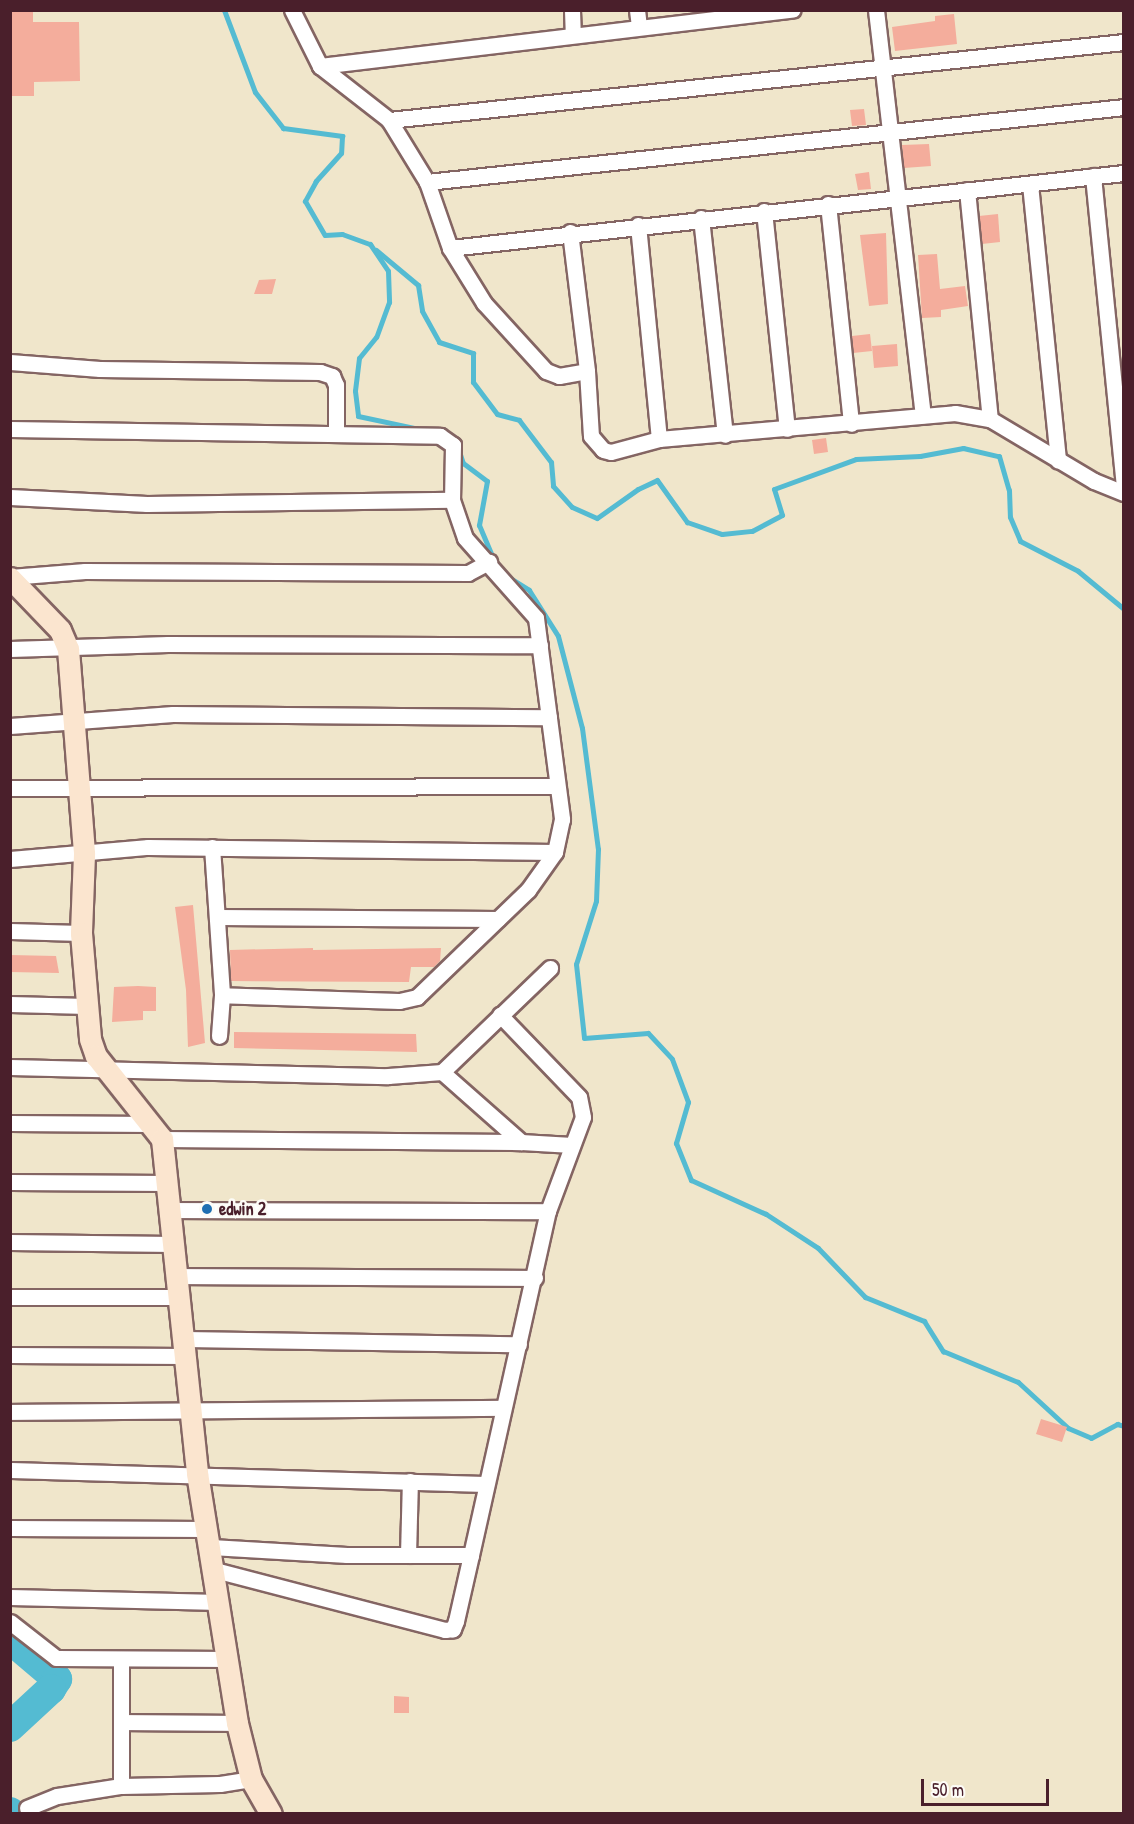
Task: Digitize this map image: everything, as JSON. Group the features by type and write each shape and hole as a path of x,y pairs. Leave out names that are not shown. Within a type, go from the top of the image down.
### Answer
{"street":[{"path":"292,10 320,66 390,120 427,182 450,248 484,303 546,371 559,376 588,371"},
{"path":"572,10 573,35"},
{"path":"320,66 573,35 638,18 793,10"},
{"path":"876,10 892,132 923,415"},
{"path":"390,120 1124,42"},
{"path":"427,182 1124,107"},
{"path":"450,248 570,232 1124,173"},
{"path":"1093,176 1124,488"},
{"path":"1030,184 1058,461"},
{"path":"967,190 990,419"},
{"path":"828,204 851,424"},
{"path":"764,211 787,429"},
{"path":"700,218 724,435"},
{"path":"638,225 659,439"},
{"path":"570,232 588,371 591,436 598,446 611,452 659,439 851,424 955,413 990,419 1058,461 1124,494"},
{"path":"10,362 100,369 314,370 332,376 336,385 336,434"},
{"path":"10,429 446,438 453,445 452,500 465,538 489,562 536,618 562,819 555,852 528,890 417,998 399,1000 222,995"},
{"path":"10,497 147,504 452,500"},
{"path":"10,578 85,571 468,573 489,562"},
{"path":"10,578 60,630 68,649 84,854 81,933 90,1039 104,1066 157,1131 168,1183 186,1347 196,1473 229,1659 237,1723 251,1779 271,1814"},
{"path":"10,649 68,649 168,644 540,645"},
{"path":"10,726 73,724 173,714 549,717"},
{"path":"10,788 557,786"},
{"path":"10,859 148,847 555,852"},
{"path":"212,847 222,995 219,1036"},
{"path":"218,916 498,919"},
{"path":"10,931 81,933"},
{"path":"10,1067 104,1066 388,1076 442,1072 550,968"},
{"path":"10,1004 87,1006"},
{"path":"214,1570 445,1630 453,1629 535,1278 548,1211 583,1117 579,1097 500,1015"},
{"path":"442,1072 521,1142"},
{"path":"10,1123 157,1131 572,1145"},
{"path":"10,1182 168,1183"},
{"path":"170,1209 548,1211"},
{"path":"10,1242 173,1244"},
{"path":"10,1297 178,1286 535,1278"},
{"path":"10,1355 186,1347 519,1344"},
{"path":"10,1412 504,1408"},
{"path":"10,1470 196,1473 486,1484"},
{"path":"408,1555 410,1481"},
{"path":"10,1528 208,1538 408,1555 471,1555"},
{"path":"10,1597 219,1602"},
{"path":"10,1622 56,1658 229,1659"},
{"path":"120,1786 123,1722 121,1660"},
{"path":"123,1722 237,1723"},
{"path":"27,1808 57,1796 120,1786 220,1784 251,1779"}],"building":[{"path":"10,10 33,10 33,22 79,22 80,81 34,82 34,96 10,96"},
{"path":"954,14 957,44 895,51 892,27 935,21 935,16"},
{"path":"864,109 866,125 852,126 850,110"},
{"path":"929,144 931,166 904,168 902,145"},
{"path":"869,172 871,189 858,190 855,174"},
{"path":"998,214 1000,242 982,244 979,216"},
{"path":"886,233 888,304 869,306 860,235"},
{"path":"937,254 940,289 965,286 968,306 941,310 941,317 922,318 918,255"},
{"path":"276,279 272,294 254,294 259,280"},
{"path":"870,334 872,351 853,353 852,336"},
{"path":"897,344 898,366 874,368 872,346"},
{"path":"826,438 828,452 814,454 812,440"},
{"path":"193,905 205,1043 188,1047 186,990 175,907"},
{"path":"313,948 313,950 441,948 440,961 434,967 411,967 409,982 231,981 230,950"},
{"path":"10,955 56,956 59,973 10,972"},
{"path":"114,987 156,987 156,1011 143,1011 143,1020 112,1022"},
{"path":"234,1032 416,1034 417,1052 234,1048"},
{"path":"1041,1419 1067,1427 1062,1442 1036,1434"},
{"path":"394,1696 409,1697 409,1713 394,1713"}],"waterway":[{"path":"224,10 255,92 283,128 342,136 341,153 316,181 305,201 325,235 342,234 370,244 388,271 389,302 376,337 359,358 355,391 358,416 419,429"},
{"path":"376,250 418,285 422,311 439,342 473,353 473,382 497,414 519,420 551,462 553,486 572,507 597,518 638,489 657,480 687,522 722,534 752,531 782,515 774,489 856,459 920,456 963,448 999,456 1009,490 1010,517 1020,541 1078,571 1124,609"},
{"path":"458,448 463,463 487,481 479,525 494,561"},
{"path":"507,576 529,590 558,636 582,728 598,849 596,901 576,964 584,1038 648,1033 672,1059 688,1102 676,1143 691,1180 766,1214 818,1248 865,1297 924,1321 943,1351 1018,1382 1068,1428 1091,1438 1117,1424 1124,1426"},
{"path":"10,1639 57,1679 51,1689 10,1727"}],"place":[{"name":"edwin 2","path":"207,1209"}]}
